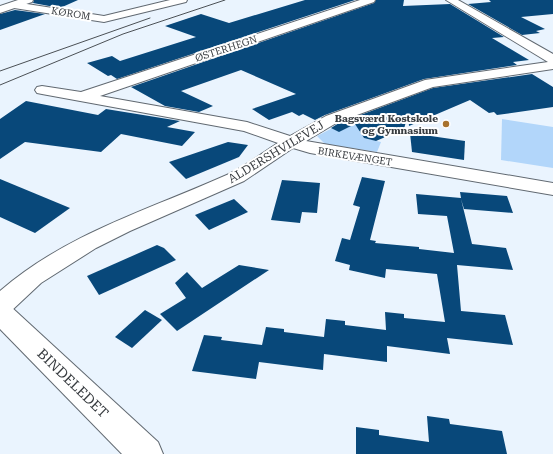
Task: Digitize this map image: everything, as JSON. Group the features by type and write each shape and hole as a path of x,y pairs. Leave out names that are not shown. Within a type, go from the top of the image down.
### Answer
{"street":[{"path":"0,10 28,0"},
{"name":"KØROM","path":"14,5 104,19 118,17 182,0"},
{"name":"ØSTERHEGN","path":"82,97 370,0"},
{"path":"451,0 553,59"},
{"name":"ALDERSHVILEVEJ","path":"0,306 32,277 88,243 122,226 237,177 291,142 332,119 416,87 455,78 553,64"},
{"name":"BIRKEVÆNGET","path":"42,90 247,127 310,148 553,189"},
{"name":"BINDELEDET","path":"0,312 146,454"}],"shaded area":[{"path":"502,119 553,127 553,168 501,160"},
{"path":"344,122 371,126 359,131 364,138 381,142 377,152 325,144 317,136"}],"building":[{"path":"34,0 78,0 60,8 33,3"},
{"path":"305,0 355,0 117,79 111,75 108,76 87,63 112,56 120,61 196,37 165,26 201,14 229,23"},
{"path":"376,0 404,0 403,6 450,4 504,37 492,38 529,60 513,62 517,65 424,79 315,120 303,114 299,116 292,112 269,120 252,109 296,94 241,70 181,91 213,106 199,112 165,106 131,87 374,3"},
{"path":"489,0 553,0 553,14 521,17 545,29 536,31 540,33 522,35 468,4 491,2"},
{"path":"15,10 45,14 0,30 0,14"},
{"path":"532,74 553,87 553,107 497,115 494,112 489,113 470,100 409,126 408,114 404,129 376,141 364,138 355,124 339,132 331,128 339,123 433,88"},
{"path":"26,101 98,115 106,109 180,121 167,127 195,132 182,146 121,134 101,152 25,142 0,159 0,119"},
{"path":"410,133 465,141 464,160 412,152"},
{"path":"228,142 248,145 239,157 186,179 169,162"},
{"path":"362,177 385,181 370,240 376,241 375,243 419,247 419,249 454,253 447,216 418,214 416,194 461,198 460,192 507,196 513,213 464,209 461,199 472,244 506,248 513,270 457,265 461,311 505,315 513,345 447,338 450,354 387,346 387,362 324,354 323,370 259,362 256,379 192,371 204,335 222,337 221,340 262,345 266,327 284,329 284,332 324,337 326,319 345,321 345,325 386,330 385,312 404,314 404,318 445,322 437,274 386,269 385,278 349,270 350,265 335,261 342,238 350,240 360,207 353,205"},
{"path":"0,179 70,208 35,233 0,217"},
{"path":"282,180 320,183 317,213 302,212 300,223 271,220"},
{"path":"234,199 248,212 209,230 195,215"},
{"path":"157,245 164,248 176,260 99,295 87,276"},
{"path":"239,265 269,270 177,331 160,314 186,298 175,283 187,272 202,288"},
{"path":"145,310 162,320 132,348 115,337"},
{"path":"427,416 449,419 450,424 502,431 507,454 356,454 356,427 379,430 379,435 429,442"}],"tram line":[{"path":"0,85 123,34 225,0"},
{"path":"0,71 150,18"}],"place":[{"name":"Bagsværd Kostskole og Gymnasium","path":"446,124"}]}
